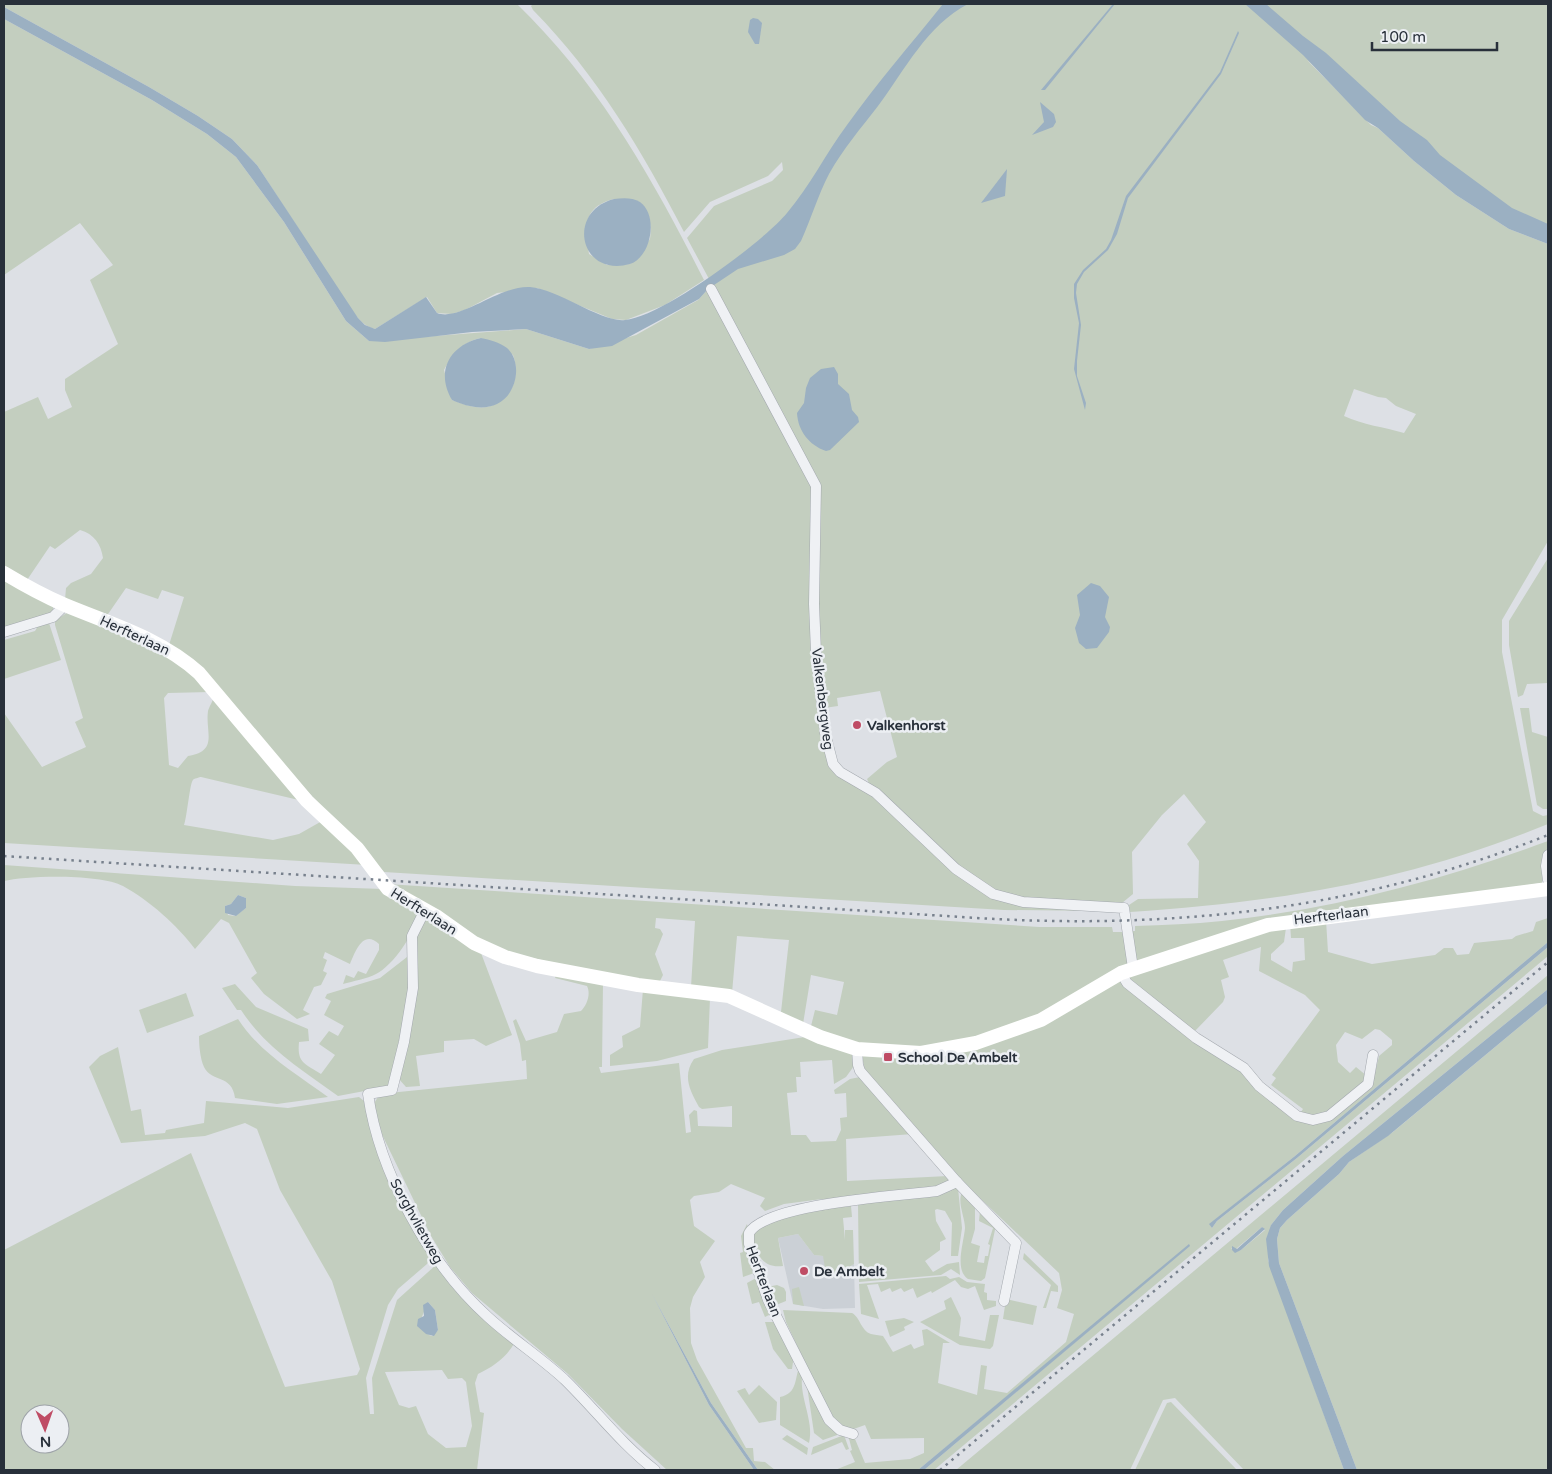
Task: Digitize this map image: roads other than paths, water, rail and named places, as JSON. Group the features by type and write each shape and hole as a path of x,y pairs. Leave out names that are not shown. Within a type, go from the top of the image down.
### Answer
{"street":[{"name":"Valkenbergweg","path":"711,289 816,486 814,604 816,652 825,733 833,764 840,772 876,793 956,869 993,894 1023,902 1124,908 1127,970"},
{"name":"Herfterlaan","path":"4,572 34,591 139,634 186,662 199,673 307,802 357,848 388,889 425,910 474,943 505,957 537,966 638,985 729,996 820,1036 857,1049 921,1053 976,1043 1041,1020 1127,970 1280,922 1548,889"},
{"path":"4,632 52,617 65,605"},
{"path":"1548,855 1546,861 1548,880"},
{"name":"Sorghvlietweg","path":"425,910 412,936 413,988 404,1042 392,1090 368,1094 377,1140 385,1161 428,1246 461,1291 488,1318 562,1377 655,1470"},
{"path":"1127,970 1127,983 1196,1038 1244,1068 1259,1086 1289,1110 1303,1118 1312,1120 1329,1116 1368,1084 1373,1055"},
{"path":"857,1049 860,1071 957,1182 1016,1243 1004,1301"},
{"name":"Herfterlaan","path":"853,1434 840,1430 830,1420 768,1300 749,1244 749,1233 759,1222 784,1212 937,1192 957,1182"}],"water":[{"path":"943,4 968,4 953,13 929,36 846,147 821,190 801,241 795,249 784,255 738,269 708,289 699,299 612,346 589,349 526,329 472,332 385,342 369,341 346,321 284,222 236,157 207,134 152,100 4,19 4,7 149,87 232,139 257,165 358,318 365,325 375,329 426,297 437,313 446,314 469,308 506,291 530,287 553,293 615,320 642,316 663,306 735,259 775,226 803,192 858,109"},
{"path":"1113,4 1115,4 1045,90 1041,90"},
{"path":"1245,4 1266,4 1326,53 1400,121 1427,140 1440,155 1512,208 1548,224 1548,244 1509,229 1456,195 1414,161 1378,128 1365,120 1303,55"},
{"path":"753,18 758,19 762,23 759,44 755,44 748,32 750,20"},
{"path":"1238,31 1239,33 1221,74 1128,198 1117,234 1108,250 1084,272 1077,284 1076,293 1081,325 1077,376 1086,403 1085,410 1074,369 1079,323 1074,298 1074,284 1083,270 1106,249 1111,240 1126,196 1220,72"},
{"path":"1040,102 1054,114 1056,122 1053,127 1032,135 1044,122"},
{"path":"1007,169 1005,196 981,203"},
{"path":"627,198 640,202 646,208 651,226 647,245 637,260 630,264 613,266 599,261 590,253 585,241 585,229 589,216 599,206 614,199"},
{"path":"481,338 491,340 507,348 515,361 516,378 504,400 486,407 468,406 452,400 445,379 446,369 448,361 454,353 470,341"},
{"path":"834,367 838,374 838,384 849,394 852,410 858,417 859,422 830,450 826,451 814,445 802,431 797,413 804,403 806,388 810,378 821,369"},
{"path":"1091,583 1100,586 1109,597 1105,617 1110,627 1109,632 1097,648 1086,649 1079,643 1075,628 1080,615 1077,595"},
{"path":"238,895 246,898 246,908 236,916 225,913 225,906 231,904"},
{"path":"1548,942 1548,947 1297,1158 1217,1221 1212,1228 1209,1224 1295,1156"},
{"path":"1548,989 1548,1003 1388,1136 1349,1162 1339,1174 1280,1228 1277,1239 1279,1263 1357,1470 1344,1470 1269,1266 1266,1239 1271,1225 1283,1210 1343,1156"},
{"path":"1262,1227 1265,1229 1241,1250 1235,1253 1232,1250 1232,1246 1237,1249"},
{"path":"1189,1244 1190,1246 924,1470 918,1470"},
{"path":"652,1294 711,1403 758,1470 754,1470 709,1405"},
{"path":"428,1302 435,1310 438,1330 434,1336 426,1334 417,1326 418,1319 424,1316 423,1305"}],"railway":[{"path":"4,856 977,918 1124,921 1196,917 1268,909 1339,897 1409,881 1479,860 1548,835"},
{"path":"940,1470 1548,962"}],"place":[{"name":"Valkenhorst","path":"857,725"},
{"name":"School De Ambelt","path":"888,1057"},
{"name":"De Ambelt","path":"804,1271"}]}
